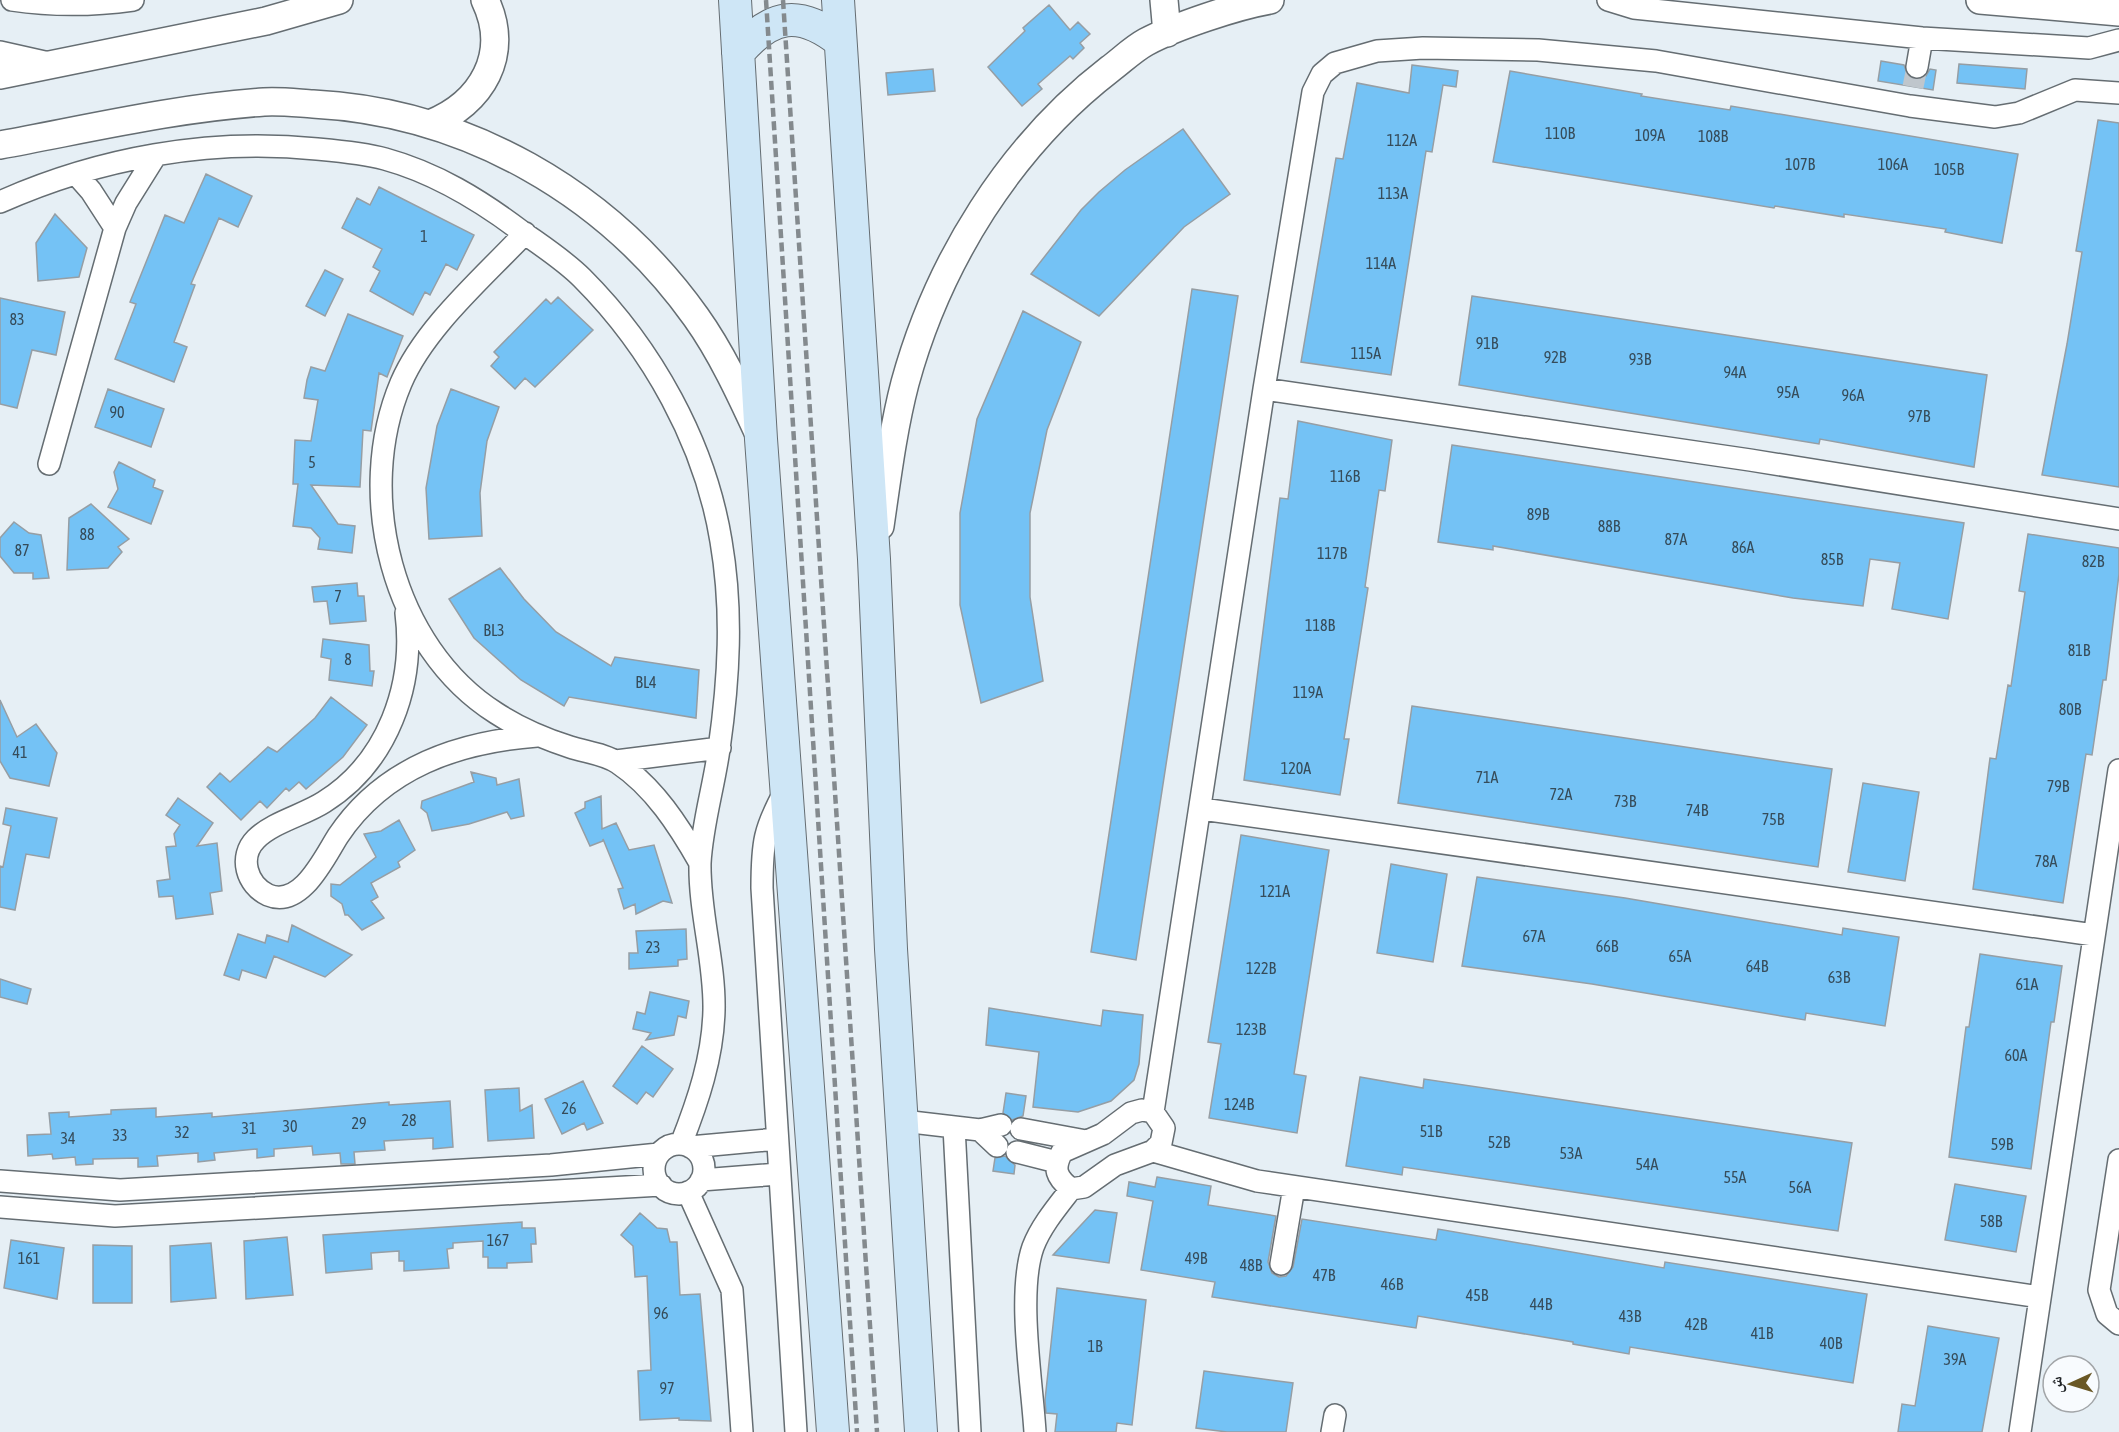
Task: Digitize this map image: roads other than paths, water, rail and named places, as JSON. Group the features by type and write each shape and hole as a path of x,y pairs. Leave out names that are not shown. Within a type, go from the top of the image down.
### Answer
{"main road":[{"path":"735,0 761,439 833,1432"},
{"path":"838,0 874,559 891,950 921,1432"},
{"path":"738,53 760,31 777,22 792,20 821,26 840,40"}],"street":[{"path":"12,0 44,4 94,5 133,0"},
{"path":"0,75 266,21 339,0"},
{"path":"430,124 449,116 466,104 480,89 489,70 494,51 495,30 485,0"},
{"path":"1164,0 1167,33"},
{"path":"874,559 905,383 927,316 957,252 995,191 1039,136 1089,86 1144,43 1167,33 1204,9 1270,0"},
{"path":"1608,0 1634,8 1922,39 2089,48 2119,40"},
{"path":"1980,0 2119,12"},
{"path":"1913,87 1922,39"},
{"path":"1154,1112 1264,389 1313,92 1322,74 1335,63 1377,51 1423,48 1588,53 1913,87 1995,117 2019,113 2075,90 2119,93"},
{"path":"0,52 53,64"},
{"path":"0,145 175,112 266,102 349,106 430,124 505,152 579,198 643,253 696,317 738,389 761,439"},
{"path":"0,202 76,174 156,155 228,146 279,145 340,151 384,159 437,178 486,205 579,275 621,319 656,369 705,479 720,537 729,596 730,656 720,748 700,863 714,1008 709,1055 686,1145"},
{"path":"49,464 115,228 126,202 156,155"},
{"path":"76,174 104,209 115,228"},
{"path":"525,233 429,336 401,381 384,431 379,483 384,536 405,603 409,640 406,678 396,715 378,748 354,777 325,801 257,838 248,851 246,865 250,880 260,891 273,897 288,896 301,889 346,825 376,793 412,768 452,750 494,739 538,736"},
{"path":"1264,389 1750,460 2119,519"},
{"path":"405,603 428,645 458,682 495,713 538,736 616,761 650,790 678,825 700,863"},
{"path":"616,761 720,748"},
{"path":"2020,1432 2119,770"},
{"path":"786,788 767,823 762,852 762,888 796,1432"},
{"path":"1202,808 2094,936"},
{"path":"1035,1432 1026,1291 1028,1266 1039,1232 1071,1189 1084,1187 1115,1165 1153,1151 1164,1135 1161,1121 1154,1112 1142,1110 1131,1113 1103,1134 1062,1152 1057,1162 1058,1177 1071,1189"},
{"path":"903,1121 980,1130 1011,1127 1087,1141"},
{"path":"954,1127 970,1432"},
{"path":"980,1130 1007,1149 1057,1162"},
{"path":"661,1185 654,1170 659,1154 667,1147 777,1139"},
{"path":"686,1145 702,1161 694,1186 732,1290 742,1432"},
{"path":"1153,1151 1257,1181 2040,1296"},
{"path":"0,1181 120,1190 551,1165 659,1154"},
{"path":"2119,1160 2099,1290 2107,1314 2119,1324"},
{"path":"0,1207 115,1216 661,1185 676,1193 694,1186 779,1174"},
{"path":"1281,1264 1294,1187"}],"tunnel":[{"path":"1913,87 1917,67"}],"railway":[{"path":"766,0 857,1432"},
{"path":"783,0 877,1432"}]}
